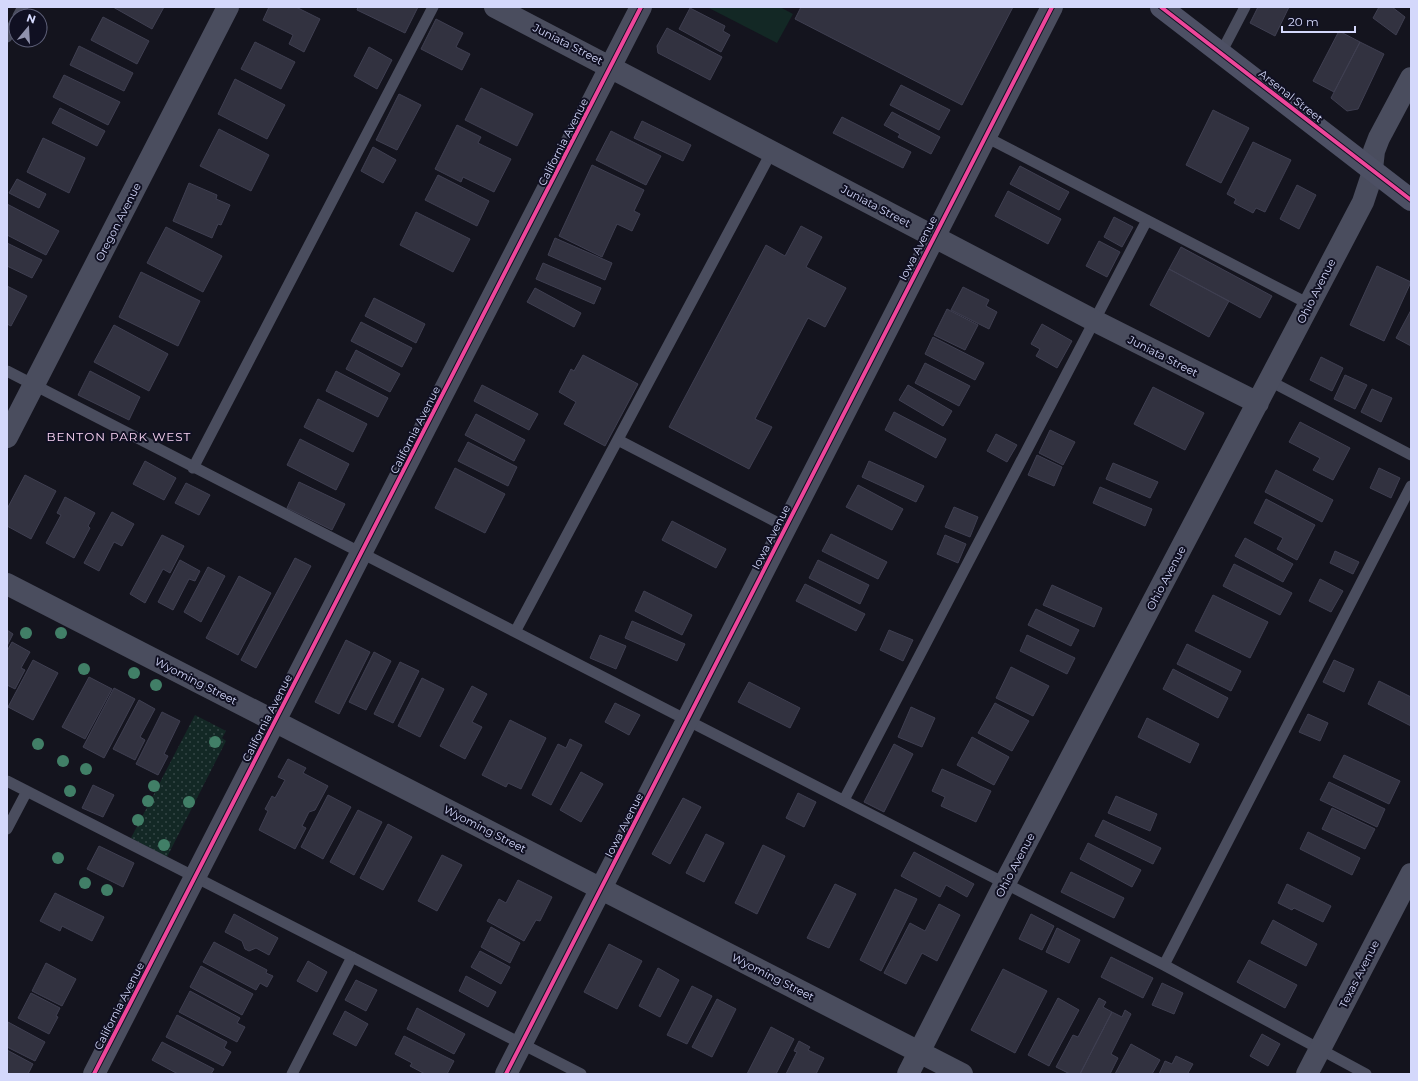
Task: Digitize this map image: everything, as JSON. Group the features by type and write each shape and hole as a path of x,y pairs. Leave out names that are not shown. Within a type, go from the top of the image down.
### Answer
{"main road":[{"name":"Arsenal Street","path":"1161,7 1411,200"}],"street":[{"name":"Oregon Avenue","path":"7,437 228,7"},
{"name":"Juniata Street","path":"495,7 1095,321 1258,403"},
{"name":"California Avenue","path":"94,1074 363,553 641,7"},
{"name":"Iowa Avenue","path":"506,1074 1052,7"},
{"name":"Ohio Avenue","path":"908,1074 1005,883 1363,202 1369,184 1374,151 1379,138 1411,78"},
{"name":"Wyoming Street","path":"7,584 962,1074"},
{"name":"Texas Avenue","path":"1308,1074 1411,874"}],"lane":[{"path":"193,468 433,7"},
{"path":"1221,53 1245,7"},
{"path":"986,137 1310,304"},
{"path":"515,632 772,151"},
{"path":"844,800 1147,220"},
{"path":"7,371 193,468 363,553 1164,965 1366,1074"},
{"path":"1270,381 1411,455"},
{"path":"618,440 786,527"},
{"path":"1164,965 1411,486"},
{"path":"7,781 581,1074"},
{"path":"7,829 27,791"},
{"path":"292,1074 352,957"}],"green space":[{"path":"707,7 780,7 793,14 777,43"},
{"path":"195,715 226,731 222,738 226,741 167,857 131,838"}],"building":[{"path":"113,7 164,7 152,29"},
{"path":"269,7 296,7 320,19 304,52 289,44 293,35 263,20"},
{"path":"358,7 418,7 405,33 357,10"},
{"path":"801,7 1013,7 962,105 795,19"},
{"path":"1258,7 1289,7 1275,36 1250,23"},
{"path":"1379,7 1392,7 1405,17 1396,35 1373,18"},
{"path":"690,8 725,26 723,31 730,35 721,52 679,29"},
{"path":"103,17 149,41 137,64 91,40"},
{"path":"436,19 463,33 456,47 470,54 462,70 421,49"},
{"path":"667,28 722,57 710,80 658,53 657,46"},
{"path":"1339,31 1360,42 1334,92 1313,81"},
{"path":"255,42 295,62 281,89 241,69"},
{"path":"1360,42 1384,54 1358,109 1347,111 1331,98"},
{"path":"79,46 133,73 124,91 70,65"},
{"path":"369,47 392,60 377,89 354,76"},
{"path":"64,75 120,102 108,125 53,97"},
{"path":"235,79 285,105 267,139 218,114"},
{"path":"901,85 950,110 939,130 890,105"},
{"path":"481,88 533,114 517,146 465,120"},
{"path":"399,94 421,105 397,150 376,140"},
{"path":"60,108 105,131 97,146 52,123"},
{"path":"1213,110 1249,128 1221,183 1186,165"},
{"path":"892,112 940,137 931,154 898,137 900,134 884,125"},
{"path":"842,117 911,152 903,168 833,133"},
{"path":"642,121 691,145 683,161 634,138"},
{"path":"457,125 481,137 478,143 511,159 494,192 463,177 461,182 435,169"},
{"path":"219,129 269,155 251,191 200,166"},
{"path":"611,131 661,156 646,185 596,160"},
{"path":"43,138 85,158 69,193 27,172"},
{"path":"1253,142 1291,160 1265,212 1256,208 1253,213 1234,203 1236,199 1227,194"},
{"path":"373,147 396,160 383,183 361,171"},
{"path":"592,165 644,190 634,211 640,214 632,231 617,224 602,257 559,236"},
{"path":"1020,166 1069,192 1059,210 1010,184"},
{"path":"438,175 489,201 477,226 425,200"},
{"path":"17,179 46,194 39,208 9,193"},
{"path":"189,183 217,195 216,199 230,205 221,225 218,224 212,238 173,221"},
{"path":"1297,185 1316,195 1299,229 1280,219"},
{"path":"1008,191 1061,219 1048,244 995,216"},
{"path":"7,204 59,231 46,255 7,235"},
{"path":"416,212 470,239 453,272 400,245"},
{"path":"1114,217 1133,227 1122,247 1104,237"},
{"path":"801,226 822,237 806,267 846,288 825,327 808,318 755,419 772,427 749,469 669,427 766,245 785,256"},
{"path":"166,227 222,256 203,292 147,263"},
{"path":"555,238 612,263 605,280 548,255"},
{"path":"1099,241 1120,252 1107,277 1086,266"},
{"path":"7,243 42,260 32,278 7,266"},
{"path":"1181,247 1272,296 1260,318 1169,269"},
{"path":"543,263 601,288 594,304 536,279"},
{"path":"1377,266 1411,282 1384,341 1350,325"},
{"path":"1169,269 1229,301 1209,337 1150,305"},
{"path":"141,272 200,301 178,346 119,317"},
{"path":"7,286 27,296 11,326 7,324"},
{"path":"963,287 989,300 986,306 997,312 989,329 951,310"},
{"path":"535,288 581,313 574,327 527,302"},
{"path":"374,298 425,324 416,343 365,316"},
{"path":"947,309 978,325 965,350 934,335"},
{"path":"1411,310 1411,346 1396,338"},
{"path":"361,322 412,348 402,367 351,341"},
{"path":"1042,324 1072,341 1057,368 1036,356 1040,349 1031,344"},
{"path":"114,325 168,354 149,391 94,362"},
{"path":"933,337 984,363 975,380 925,354"},
{"path":"356,350 400,374 390,392 346,369"},
{"path":"583,355 638,384 605,446 564,424 576,402 559,392 571,369 574,371"},
{"path":"1321,357 1343,368 1332,391 1310,380"},
{"path":"925,363 970,386 959,406 915,383"},
{"path":"90,371 140,397 129,420 78,395"},
{"path":"336,371 388,398 378,417 326,391"},
{"path":"1345,375 1367,385 1355,409 1334,399"},
{"path":"482,385 538,414 529,430 474,401"},
{"path":"908,385 952,411 943,426 899,400"},
{"path":"1153,387 1204,413 1185,450 1134,424"},
{"path":"1372,389 1392,398 1381,422 1361,412"},
{"path":"318,399 367,424 353,452 304,427"},
{"path":"894,412 946,439 936,458 885,430"},
{"path":"476,414 525,440 514,461 465,435"},
{"path":"1300,422 1350,448 1333,480 1313,470 1320,458 1289,442"},
{"path":"1050,430 1075,442 1063,465 1039,453"},
{"path":"996,434 1017,445 1007,462 987,451"},
{"path":"300,439 349,464 336,490 287,465"},
{"path":"468,442 517,467 508,486 458,461"},
{"path":"1037,455 1062,467 1054,486 1028,475"},
{"path":"145,461 176,478 164,500 133,484"},
{"path":"869,461 924,486 916,502 862,477"},
{"path":"1113,463 1158,482 1150,498 1106,479"},
{"path":"455,468 505,494 485,533 435,508"},
{"path":"1379,468 1400,478 1391,498 1370,488"},
{"path":"1276,470 1333,500 1322,522 1265,492"},
{"path":"25,475 56,491 31,539 7,526 7,509"},
{"path":"299,482 345,504 332,530 287,508"},
{"path":"186,483 210,495 199,515 175,503"},
{"path":"858,485 903,509 892,530 846,507"},
{"path":"1100,487 1152,509 1145,526 1093,503"},
{"path":"65,497 95,513 88,526 90,528 74,558 46,543 61,515 57,513"},
{"path":"1266,499 1315,525 1297,560 1277,549 1283,538 1254,523"},
{"path":"954,507 978,517 970,537 945,527"},
{"path":"112,512 134,524 122,546 114,542 99,571 84,563"},
{"path":"672,521 726,549 716,568 662,540"},
{"path":"831,534 887,562 878,579 822,551"},
{"path":"162,535 184,546 170,573 163,569 145,603 130,594"},
{"path":"945,535 966,544 958,563 937,554"},
{"path":"1245,538 1293,564 1283,582 1235,556"},
{"path":"1335,551 1359,562 1353,574 1330,563"},
{"path":"295,558 311,566 256,668 241,660"},
{"path":"180,560 200,571 195,581 189,579 173,610 158,602"},
{"path":"818,560 869,585 860,604 809,578"},
{"path":"1234,564 1292,593 1280,615 1223,586"},
{"path":"208,567 225,576 201,622 184,612"},
{"path":"239,576 271,593 238,655 206,638"},
{"path":"1320,579 1343,591 1331,612 1309,601"},
{"path":"805,584 865,614 856,631 796,601"},
{"path":"1052,585 1102,608 1094,627 1043,605"},
{"path":"644,591 692,615 682,635 635,611"},
{"path":"1213,595 1268,622 1250,658 1195,631"},
{"path":"1036,609 1079,630 1071,646 1028,625"},
{"path":"632,621 685,644 677,661 625,638"},
{"path":"7,630 13,634 7,646"},
{"path":"889,630 913,640 903,661 880,650"},
{"path":"600,635 626,646 616,669 590,658"},
{"path":"1027,635 1075,658 1067,674 1020,651"},
{"path":"346,640 370,652 339,714 315,702"},
{"path":"12,642 30,652 21,668 25,670 15,689 7,685 7,651"},
{"path":"1187,644 1241,671 1231,691 1177,664"},
{"path":"374,652 391,661 366,710 349,702"},
{"path":"33,660 58,673 33,720 8,707"},
{"path":"1334,660 1354,669 1344,692 1323,682"},
{"path":"400,662 419,671 393,723 374,714"},
{"path":"1011,667 1049,686 1033,716 996,698"},
{"path":"1173,669 1228,698 1218,718 1163,689"},
{"path":"89,677 112,689 85,739 62,727"},
{"path":"422,678 444,689 420,737 398,726"},
{"path":"1379,681 1411,697 1411,726 1368,704"},
{"path":"749,682 800,708 790,728 738,702"},
{"path":"472,686 487,694 472,722 482,727 465,759 440,746"},
{"path":"114,688 135,699 104,758 83,747"},
{"path":"139,700 155,709 140,737 145,740 135,760 113,749"},
{"path":"615,703 640,715 629,735 605,722"},
{"path":"995,703 1029,721 1012,751 978,733"},
{"path":"911,707 935,718 922,747 898,737"},
{"path":"162,712 180,721 164,754 168,756 158,775 136,764"},
{"path":"1308,714 1328,723 1320,741 1299,732"},
{"path":"1147,718 1199,744 1190,763 1138,737"},
{"path":"510,720 546,738 521,789 508,783 506,787 482,775"},
{"path":"972,737 1009,757 994,785 957,765"},
{"path":"570,739 582,745 551,805 532,795 558,744 566,748"},
{"path":"894,744 913,754 884,812 864,802"},
{"path":"1344,755 1400,781 1389,804 1333,777"},
{"path":"288,759 306,768 303,773 328,786 315,810 309,812 302,826 306,828 295,849 259,830 268,811 265,809 272,796 275,798 285,780 278,777"},
{"path":"942,769 991,791 976,822 941,806 945,797 932,791"},
{"path":"581,772 603,784 581,822 560,810"},
{"path":"1329,782 1385,809 1377,827 1320,800"},
{"path":"93,785 114,795 103,817 82,808"},
{"path":"798,793 816,802 804,827 786,818"},
{"path":"328,795 351,807 323,859 301,847"},
{"path":"1116,796 1157,814 1150,831 1108,813"},
{"path":"683,798 701,807 670,864 652,854"},
{"path":"1332,808 1375,829 1365,849 1322,829"},
{"path":"358,810 382,822 354,875 330,862"},
{"path":"1103,820 1161,848 1153,864 1095,836"},
{"path":"388,824 412,837 383,890 360,878"},
{"path":"1308,832 1360,858 1352,875 1300,849"},
{"path":"706,834 724,843 704,882 686,873"},
{"path":"1088,843 1141,870 1132,887 1080,859"},
{"path":"763,845 785,856 757,914 735,903"},
{"path":"99,846 134,863 123,887 87,869"},
{"path":"914,852 974,884 967,897 946,885 940,897 901,876"},
{"path":"442,855 462,865 437,911 418,901"},
{"path":"1071,872 1124,898 1114,918 1061,892"},
{"path":"518,880 552,897 540,921 536,920 524,941 487,921 499,899 506,903"},
{"path":"835,884 856,894 829,948 807,938"},
{"path":"1287,884 1331,906 1323,922 1294,908 1292,910 1278,903"},
{"path":"895,889 917,899 881,971 860,960"},
{"path":"55,893 104,917 92,941 62,926 60,931 40,921"},
{"path":"939,904 960,915 937,961 922,953 906,984 884,973 910,923 925,931"},
{"path":"234,914 278,938 269,955 256,948 249,951 245,949 242,941 225,932"},
{"path":"1031,914 1054,926 1042,950 1019,939"},
{"path":"1273,920 1317,944 1306,966 1261,943"},
{"path":"491,927 520,943 510,963 481,947"},
{"path":"1057,928 1080,940 1069,963 1046,952"},
{"path":"214,942 267,970 266,973 273,976 267,987 260,983 256,990 203,962"},
{"path":"609,944 642,961 617,1009 584,992"},
{"path":"480,951 510,967 501,984 471,967"},
{"path":"1111,957 1153,978 1143,998 1101,977"},
{"path":"1249,960 1297,985 1285,1008 1237,982"},
{"path":"308,961 327,972 317,992 297,981"},
{"path":"46,963 76,979 62,1006 32,991"},
{"path":"201,966 253,994 242,1015 190,987"},
{"path":"658,968 679,980 660,1017 639,1006"},
{"path":"1003,969 1047,991 1015,1053 971,1030"},
{"path":"466,976 496,992 488,1007 459,991"},
{"path":"356,980 377,990 366,1011 345,1000"},
{"path":"1162,983 1183,993 1174,1014 1152,1005"},
{"path":"692,986 712,996 687,1044 667,1035"},
{"path":"190,991 240,1018 237,1023 245,1027 237,1042 179,1012"},
{"path":"31,993 60,1008 56,1016 58,1017 49,1034 18,1018"},
{"path":"1058,998 1079,1010 1049,1066 1028,1055"},
{"path":"1099,998 1106,1002 1103,1007 1112,1012 1080,1074 1070,1074 1056,1067 1073,1035 1078,1037"},
{"path":"717,999 736,1009 712,1057 692,1047"},
{"path":"417,1008 465,1034 454,1054 407,1029"},
{"path":"1125,1010 1131,1014 1111,1054 1118,1058 1110,1074 1080,1074 1112,1012 1122,1017"},
{"path":"345,1011 368,1024 356,1046 333,1034"},
{"path":"177,1015 227,1042 224,1048 231,1052 223,1066 166,1037"},
{"path":"8,1022 45,1042 35,1061 7,1047"},
{"path":"771,1027 794,1039 776,1074 747,1074"},
{"path":"1262,1034 1280,1044 1268,1066 1250,1056"},
{"path":"404,1036 454,1061 447,1074 425,1074 410,1066 412,1063 395,1054"},
{"path":"799,1041 810,1047 808,1050 824,1058 816,1074 786,1074 797,1052 794,1051"},
{"path":"162,1042 214,1069 211,1074 178,1074 152,1060"},
{"path":"1131,1044 1160,1060 1152,1074 1115,1074"},
{"path":"7,1050 33,1064 28,1074 7,1074"},
{"path":"1176,1056 1193,1064 1188,1073 1191,1074 1159,1074 1165,1061 1172,1064"}],"cycle path":[{"path":"94,1074 641,7"},
{"path":"506,1074 1052,7"},
{"path":"1161,7 1411,200"}],"district":[{"name":"BENTON PARK WEST","path":"119,437"}]}
